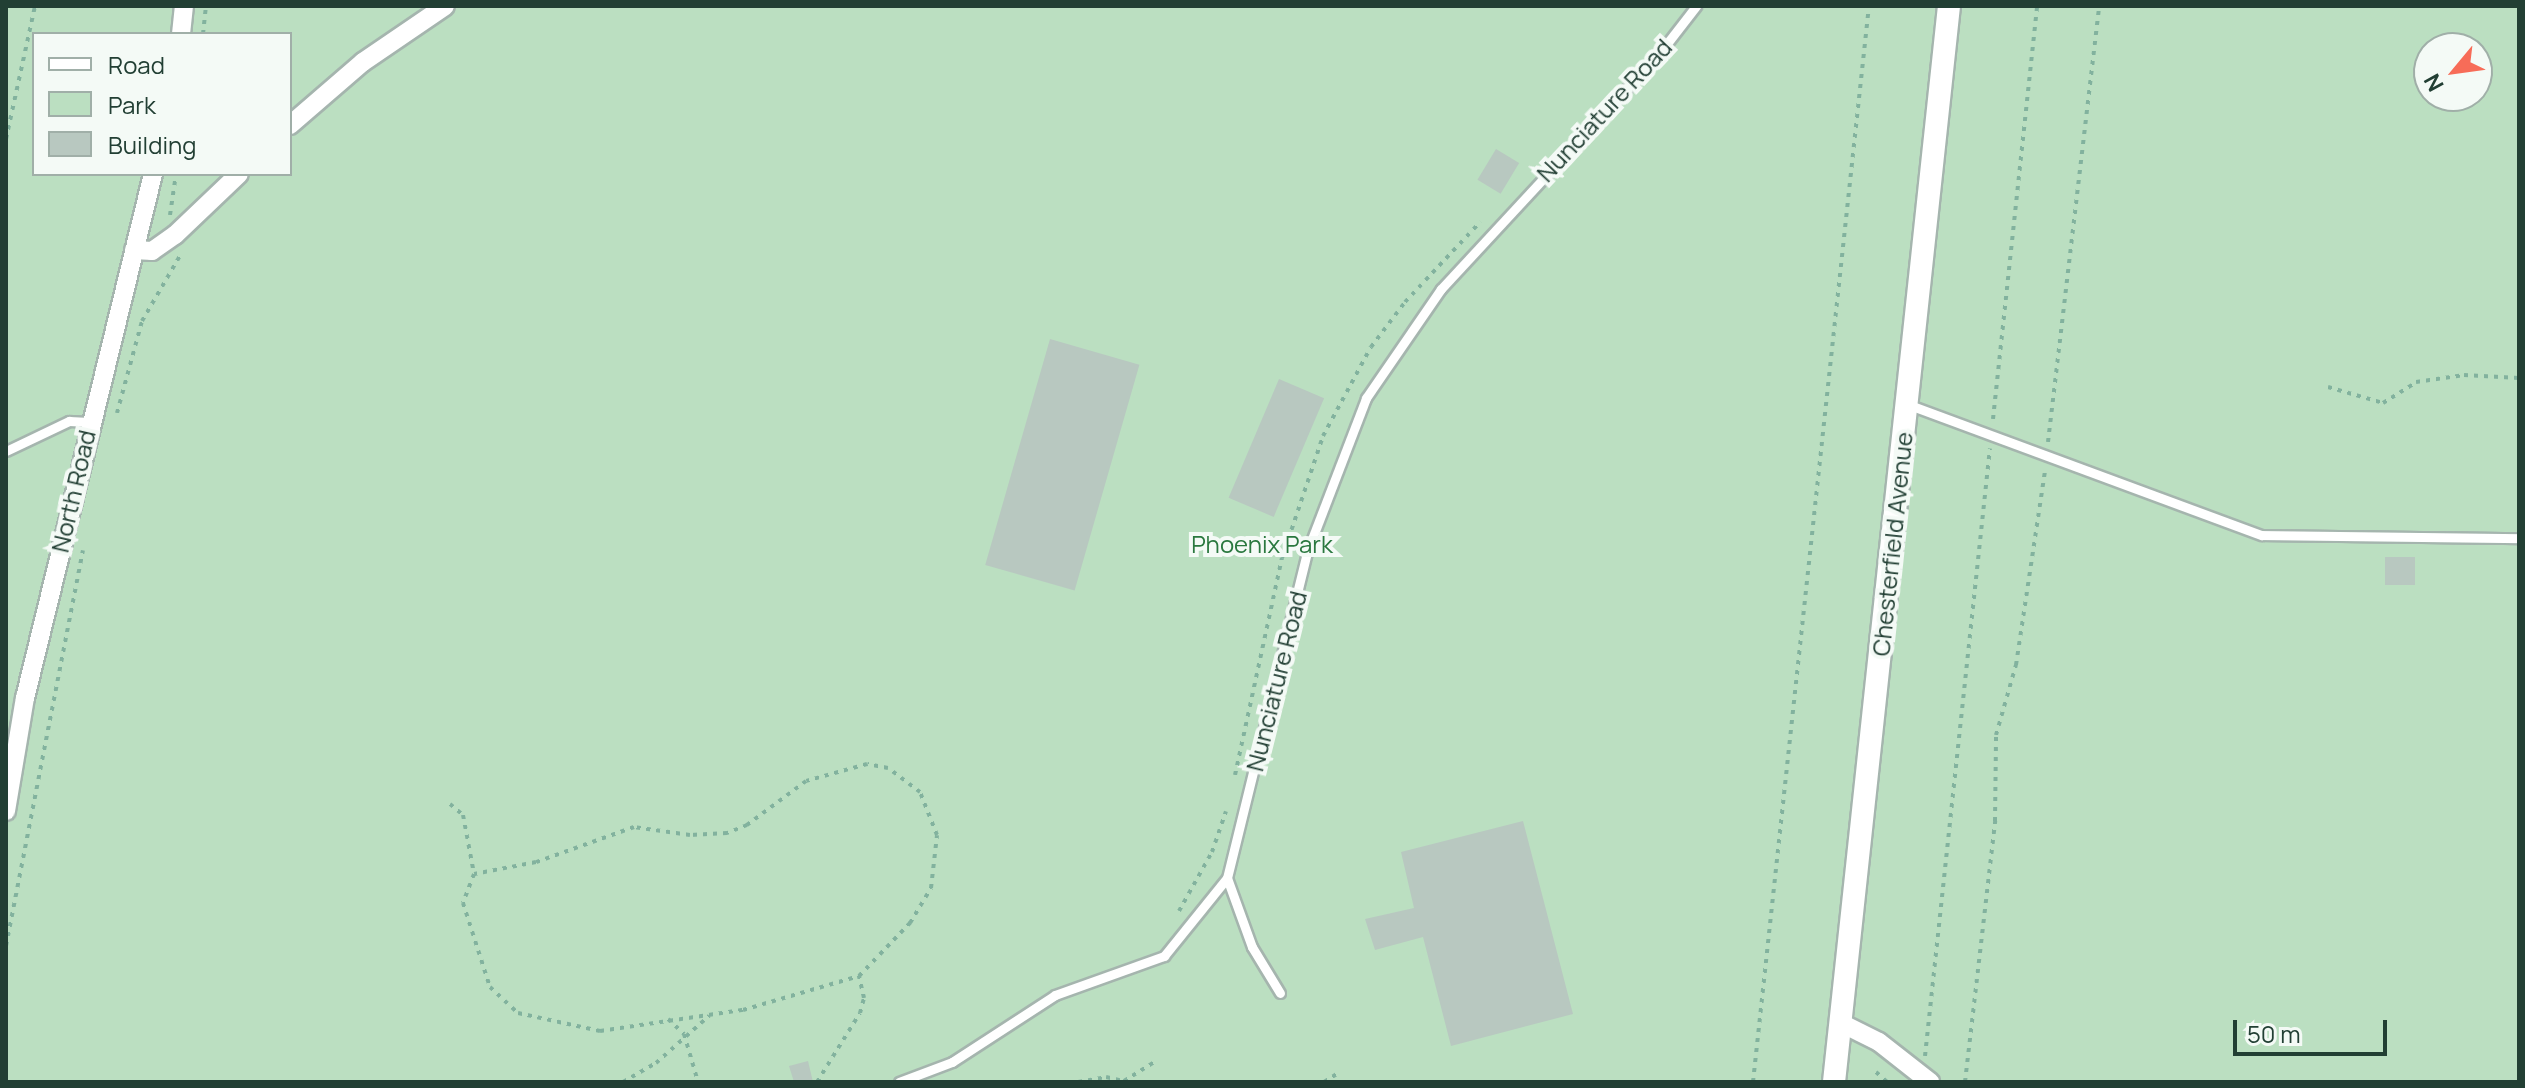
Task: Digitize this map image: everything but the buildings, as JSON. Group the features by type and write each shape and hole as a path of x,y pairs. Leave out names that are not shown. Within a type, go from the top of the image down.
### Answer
{"street":[{"path":"181,32 184,6"},
{"path":"292,123 363,62 445,6"},
{"name":"Chesterfield Avenue","path":"1834,1082 1949,6"},
{"name":"North Road","path":"6,811 25,698 89,422 152,176"},
{"path":"134,250 152,251 175,235 237,176"},
{"path":"1841,1023 1926,1078"}],"lane":[{"name":"Nunciature Road","path":"1227,878 1307,552 1366,398 1441,289 1662,50 1696,6"},
{"path":"1907,404 2262,535 2519,538"},
{"path":"6,451 69,421 89,422"},
{"path":"1227,878 1252,947 1280,993"},
{"path":"899,1082 952,1062 1055,995 1164,956 1227,878"}],"path":[{"path":"6,139 35,6"},
{"path":"203,32 206,6"},
{"path":"1753,1082 1869,6"},
{"path":"1926,1078 2037,6"},
{"path":"1965,1082 1995,821 1996,735 2016,665 2047,458 2099,6"},
{"path":"171,220 176,176"},
{"path":"116,416 142,321 182,259 179,247"},
{"path":"2328,387 2383,403 2416,382 2464,375 2519,378"},
{"path":"6,946 86,536"},
{"path":"450,804 463,815 474,874 463,903 477,957 490,987 518,1013 620,1032 658,1019 714,1013 819,991 859,976 910,923 937,868 937,835 920,792 888,768 867,764 823,773 727,833 690,835 634,827 536,862 474,874"},
{"path":"817,1082 819,1072 860,1013 864,998 859,976"},
{"path":"623,1082 656,1063 684,1034 714,1013"},
{"path":"658,1019 670,1019 684,1034 698,1082"},
{"path":"1078,1082 1106,1077 1126,1082 1154,1062"},
{"path":"1876,1072 1887,1082"},
{"path":"1324,1082 1337,1074"}],"green space":[{"name":"Phoenix Park","path":"6,6 2519,6 2519,1082 6,1082"}]}
